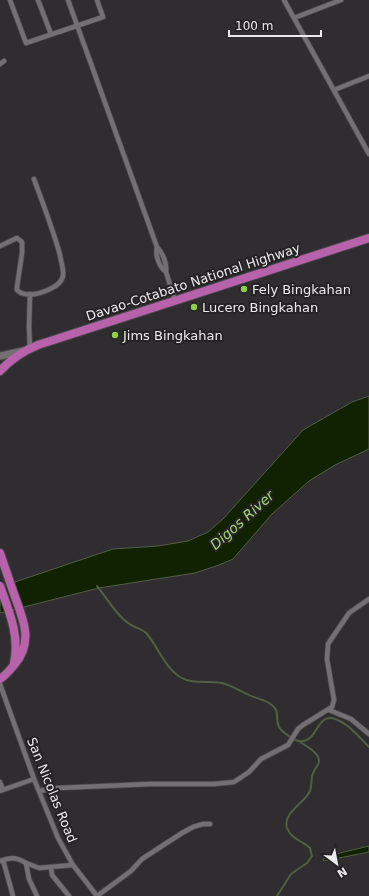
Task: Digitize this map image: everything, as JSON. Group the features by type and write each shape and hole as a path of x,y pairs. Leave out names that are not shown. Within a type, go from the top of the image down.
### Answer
{"highway":[{"name":"Davao-Cotabato National Highway","path":"0,371 14,358 28,349 369,238"},
{"path":"0,553 25,627 25,643 23,653 10,671 0,679"},
{"path":"0,586 14,629 16,643 13,666"}],"main road":[{"path":"0,356 28,349"}],"street":[{"path":"10,0 26,43 103,17 97,0"},
{"path":"38,0 51,34"},
{"path":"68,0 157,247 156,252 161,269 166,272 175,300"},
{"path":"284,0 369,154"},
{"path":"294,18 341,0"},
{"path":"334,90 369,76"},
{"path":"0,246 17,238 22,242 17,290 21,294 42,293 55,287 60,282 63,276 63,268 53,229 34,179"},
{"path":"28,349 30,294"},
{"path":"39,791 64,787 151,784 214,784 234,782 249,772 261,759 288,745 298,729 332,707 334,700 327,659 328,644 349,613 369,599"},
{"name":"San Nicolas Road","path":"0,684 34,779 58,838 73,865 97,896"},
{"path":"329,710 351,719 369,734"},
{"path":"0,782 2,790 34,779"},
{"path":"97,896 131,871 142,859 182,833 193,827 203,824 210,824"},
{"path":"13,896 2,860 13,858 40,868 73,865"},
{"path":"26,864 28,879 37,896"},
{"path":"51,868 52,875 69,896"}],"water":[{"name":"Digos River","path":"369,396 369,449 335,465 309,481 272,514 233,559 195,573 99,588 0,613 0,587 113,549 158,546 188,541 208,532 223,519 303,430 352,402"},
{"path":"369,846 369,852 324,861 323,859 332,855"}],"waterway":[{"path":"97,586 115,611 123,619 130,625 143,630 147,634 166,663 180,677 195,682 217,682 225,684 267,702 277,711 279,727 290,737"},
{"path":"295,740 303,741 308,739 313,735 323,720 328,718 340,721 353,731 369,747"},
{"path":"277,896 291,874 307,863 312,856 310,848 291,835 286,823 291,813 304,800 310,791 313,774 319,762 319,759 315,753 300,742"}],"place":[{"name":"Fely Bingkahan","path":"244,289"},
{"name":"Lucero Bingkahan","path":"194,307"},
{"name":"Jims Bingkahan","path":"115,335"}]}
